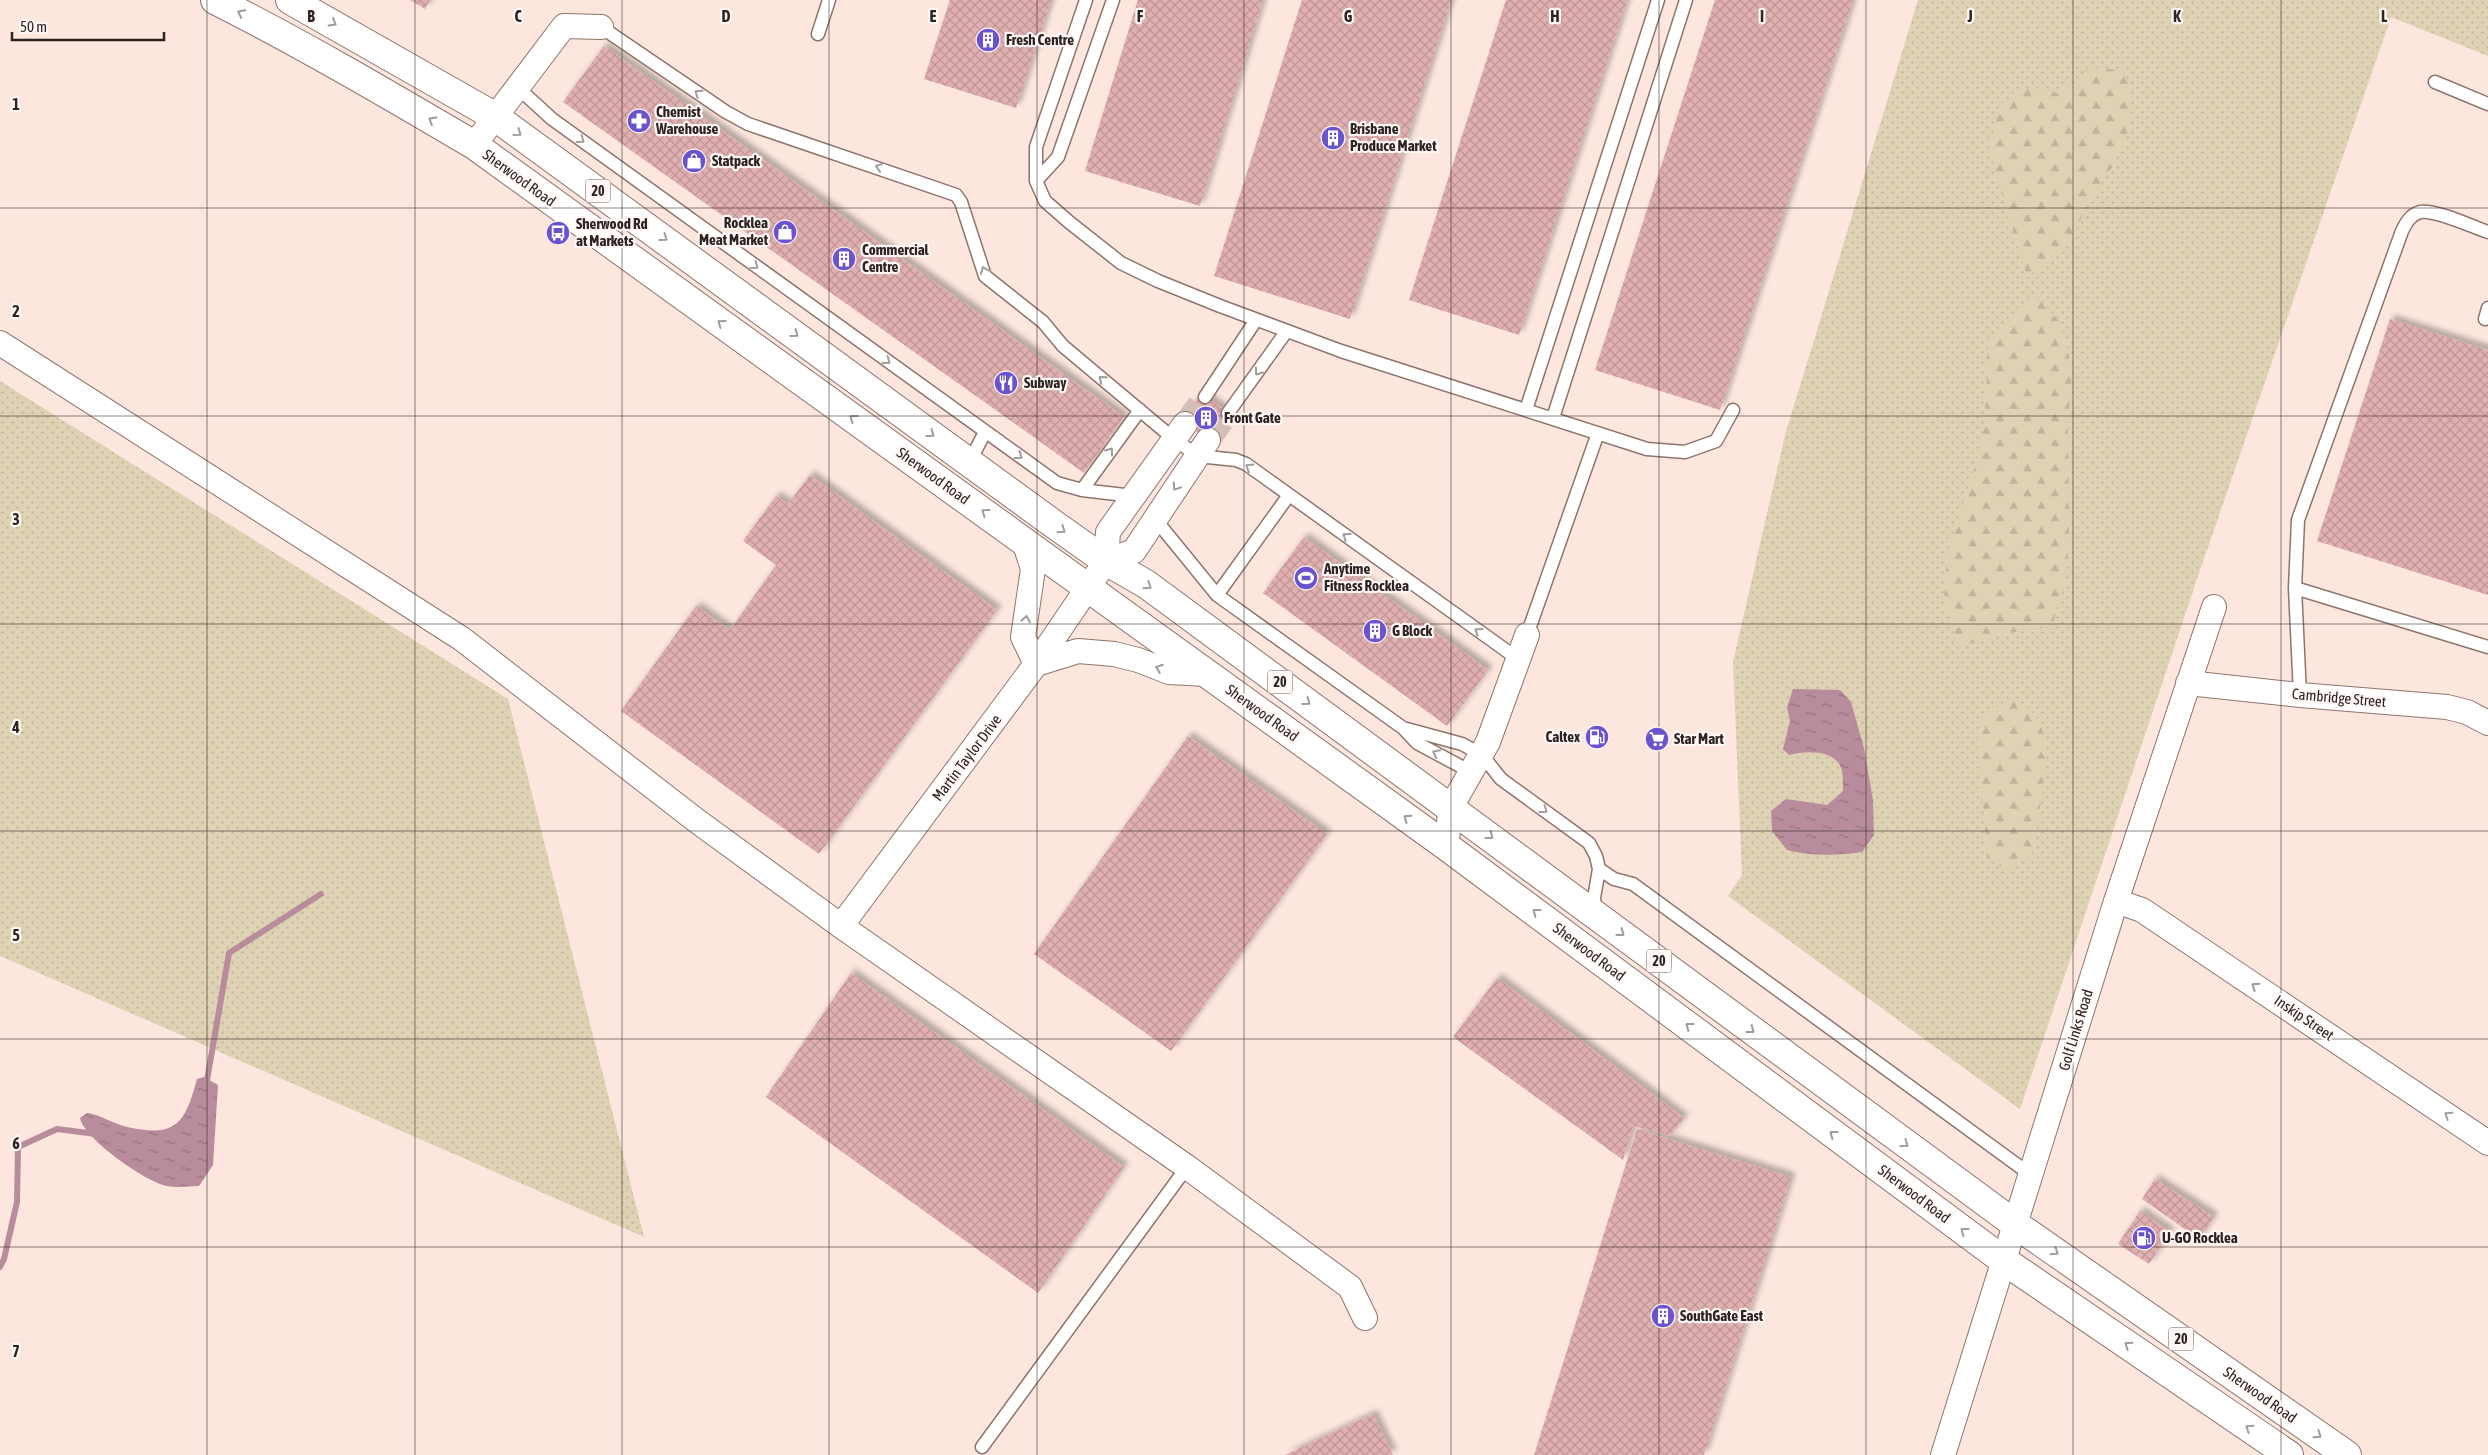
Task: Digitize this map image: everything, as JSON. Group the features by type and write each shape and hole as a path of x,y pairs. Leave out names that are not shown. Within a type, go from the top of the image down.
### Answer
{"main road":[{"name":"Sherwood Road","path":"216,0 300,44 474,145 1446,846 2003,1260 2289,1455"},
{"name":"Sherwood Road","path":"290,0 494,116 1106,561 1146,584 2015,1224 2347,1455"}],"street":[{"path":"474,145 494,116 564,26 601,27"},
{"path":"0,343 462,639 697,821 841,926 1188,1167 1350,1287 1365,1318"},
{"path":"1180,432 1108,532 1106,561 1134,551 1203,448"},
{"path":"1024,541 1033,569 1023,637 1036,664 1078,651 1114,654 1138,660 1169,672 1207,674"},
{"name":"Martin Taylor Drive","path":"841,926 1036,664 1106,561"},
{"name":"Golf Links Road","path":"1944,1455 2116,901 2214,607"},
{"path":"1446,846 1451,807 1488,742 1527,635"},
{"name":"Cambridge Street","path":"2188,683 2300,695 2447,707 2467,712 2488,723"},
{"name":"Inskip Street","path":"2116,901 2142,910 2488,1143"}],"lane":[{"path":"818,34 829,0"},
{"path":"1086,0 1036,147 1036,182 1045,201 1121,263 1158,281 1286,332 1647,449 1685,452 1716,441 1733,410"},
{"path":"1036,182 1058,156 1113,0"},
{"path":"1526,410 1658,0"},
{"path":"1553,418 1686,0"},
{"path":"601,27 726,112 748,124 956,195 961,202 985,276 1043,322 1063,346 1140,410 1180,432 1203,448 1246,464 1518,659"},
{"path":"2435,82 2488,104"},
{"path":"517,87 552,119 1057,483 1082,490 1133,496"},
{"path":"2300,695 2295,588 2298,520 2402,231 2409,218 2420,212 2433,213 2488,232"},
{"path":"1205,397 1256,320"},
{"path":"1228,413 1286,332"},
{"path":"1082,490 1140,410"},
{"path":"970,463 985,432"},
{"path":"1527,635 1598,433"},
{"path":"1217,595 1289,495"},
{"path":"1155,519 1217,595 1403,728 1417,743 1477,764 1501,779 1589,843 1600,869 1594,898 1596,915"},
{"path":"2295,588 2488,647"},
{"path":"1403,728 1462,744 1477,764"},
{"path":"1600,869 1614,879 1633,884 2032,1175"},
{"path":"982,1447 1188,1167"}],"green space":[{"path":"1918,0 2488,0 2488,56 2391,17 2197,579 2020,1109 1728,896 1742,875 1733,662 1785,435"},
{"path":"2122,69 2129,86 2131,124 2114,164 2090,199 2075,231 2042,266 2027,277 1989,150 2000,104 2025,89 2058,93 2077,81 2086,70"},
{"path":"2038,297 2060,323 2072,368 2068,424 2069,548 2064,585 2052,627 2006,633 1959,647 1944,603 1947,557 1980,449 1986,402 1988,340 2025,305"},
{"path":"0,381 508,699 644,1237 0,956"},
{"path":"2013,695 2037,718 2043,734 2045,750 2043,787 2032,855 2008,871 1987,857 1979,750 1981,721"}],"water":[{"path":"1793,689 1840,690 1851,702 1864,748 1873,800 1874,835 1862,852 1824,855 1787,850 1772,831 1771,811 1786,799 1827,805 1843,791 1842,770 1833,758 1811,752 1789,755 1783,749 1790,721 1787,707"},
{"path":"204,1077 218,1085 213,1165 199,1186 167,1186 145,1177 104,1148 84,1127 80,1118 87,1113 127,1127 144,1130 168,1128 176,1124 183,1116 193,1094 197,1079"}],"building":[{"path":"410,0 430,0 425,9"},
{"name":"Fresh Centre","path":"950,0 1051,0 1016,108 924,79"},
{"path":"1138,0 1263,0 1200,206 1085,171"},
{"name":"Brisbane Produce Market","path":"1302,0 1451,0 1350,319 1214,276"},
{"path":"1506,0 1627,0 1519,335 1409,300"},
{"path":"1715,0 1853,0 1720,410 1595,370"},
{"name":"Commercial Centre","path":"604,46 1124,417 1084,473 563,102"},
{"path":"2390,319 2488,350 2488,595 2317,541"},
{"name":"Front Gate","path":"1201,393 1231,415 1212,442 1181,421"},
{"path":"810,475 997,610 819,854 621,711 696,606 730,630 776,565 743,541 776,496 788,504"},
{"name":"G Block","path":"1304,537 1488,670 1447,726 1263,593"},
{"path":"1188,736 1327,834 1171,1051 1034,954"},
{"path":"851,973 1124,1167 1038,1293 766,1097"},
{"path":"1497,978 1684,1118 1670,1136 1633,1126 1623,1160 1453,1037"},
{"name":"SouthGate East","path":"1637,1129 1791,1177 1704,1455 1534,1455"},
{"path":"2155,1179 2214,1217 2199,1239 2142,1199"},
{"path":"2140,1211 2170,1232 2149,1264 2118,1244"},
{"path":"1373,1414 1393,1455 1285,1455"}],"waterway":[{"path":"206,1086 229,953 321,894"},
{"path":"0,1267 4,1259 17,1202 18,1147 57,1129 96,1134"}],"tunnel":[{"path":"1185,424 1205,397"},
{"path":"1208,440 1228,413"}],"place":[{"name":"Fresh Centre","path":"988,40"},
{"name":"Chemist Warehouse","path":"639,121"},
{"name":"Brisbane Produce Market","path":"1333,138"},
{"name":"Statpack","path":"694,161"},
{"name":"Rocklea Meat Market","path":"785,232"},
{"name":"Sherwood Rd at Markets","path":"558,233"},
{"name":"Commercial Centre","path":"844,259"},
{"name":"Subway","path":"1006,383"},
{"name":"Front Gate","path":"1206,418"},
{"name":"Anytime Fitness Rocklea","path":"1306,578"},
{"name":"G Block","path":"1375,631"},
{"name":"Caltex","path":"1597,737"},
{"name":"Star Mart","path":"1657,739"},
{"name":"U-GO Rocklea","path":"2144,1238"},
{"name":"SouthGate East","path":"1663,1316"}]}
